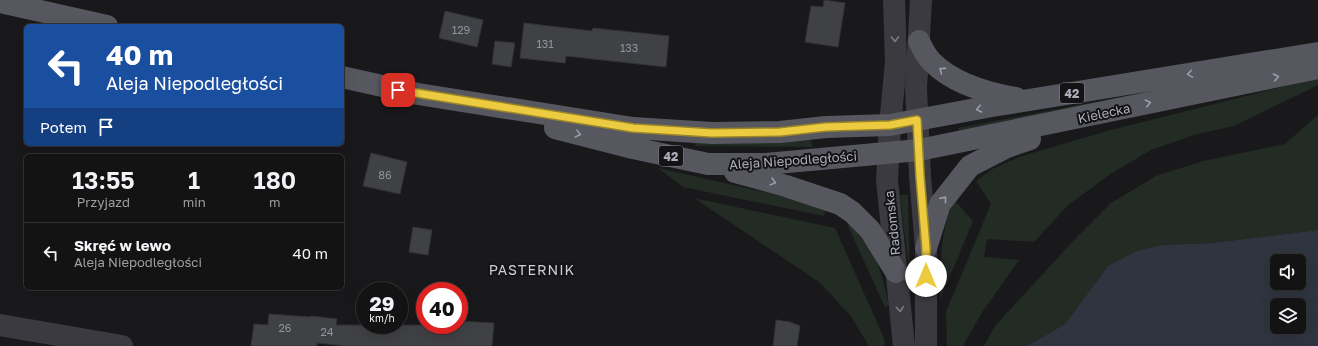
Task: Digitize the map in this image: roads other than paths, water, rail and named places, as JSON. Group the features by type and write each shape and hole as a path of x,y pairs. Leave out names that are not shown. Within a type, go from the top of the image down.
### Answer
{"main road":[{"path":"0,2 98,24"},
{"path":"919,41 932,62 959,81 978,90 1031,100"},
{"name":"Kielecka","path":"917,120 1318,53"},
{"name":"Kielecka","path":"889,153 919,150 1318,68"},
{"name":"Aleja Niepodległości","path":"344,77 418,94 633,148 708,164 766,164 889,153"},
{"name":"Aleja Niepodległości","path":"418,94 633,128 696,132 780,132 826,127 890,125 917,120"},
{"path":"926,248 940,204 970,166 1007,147 1096,114"},
{"path":"708,164 786,186 840,204 852,212 870,230 896,272"}],"street":[{"name":"Radomska","path":"894,0 896,62 887,180 904,346"},
{"path":"921,0 916,88 920,176 926,248 926,346"},
{"path":"0,324 122,346"}],"district":[{"name":"PASTERNIK","path":"532,269"}]}
